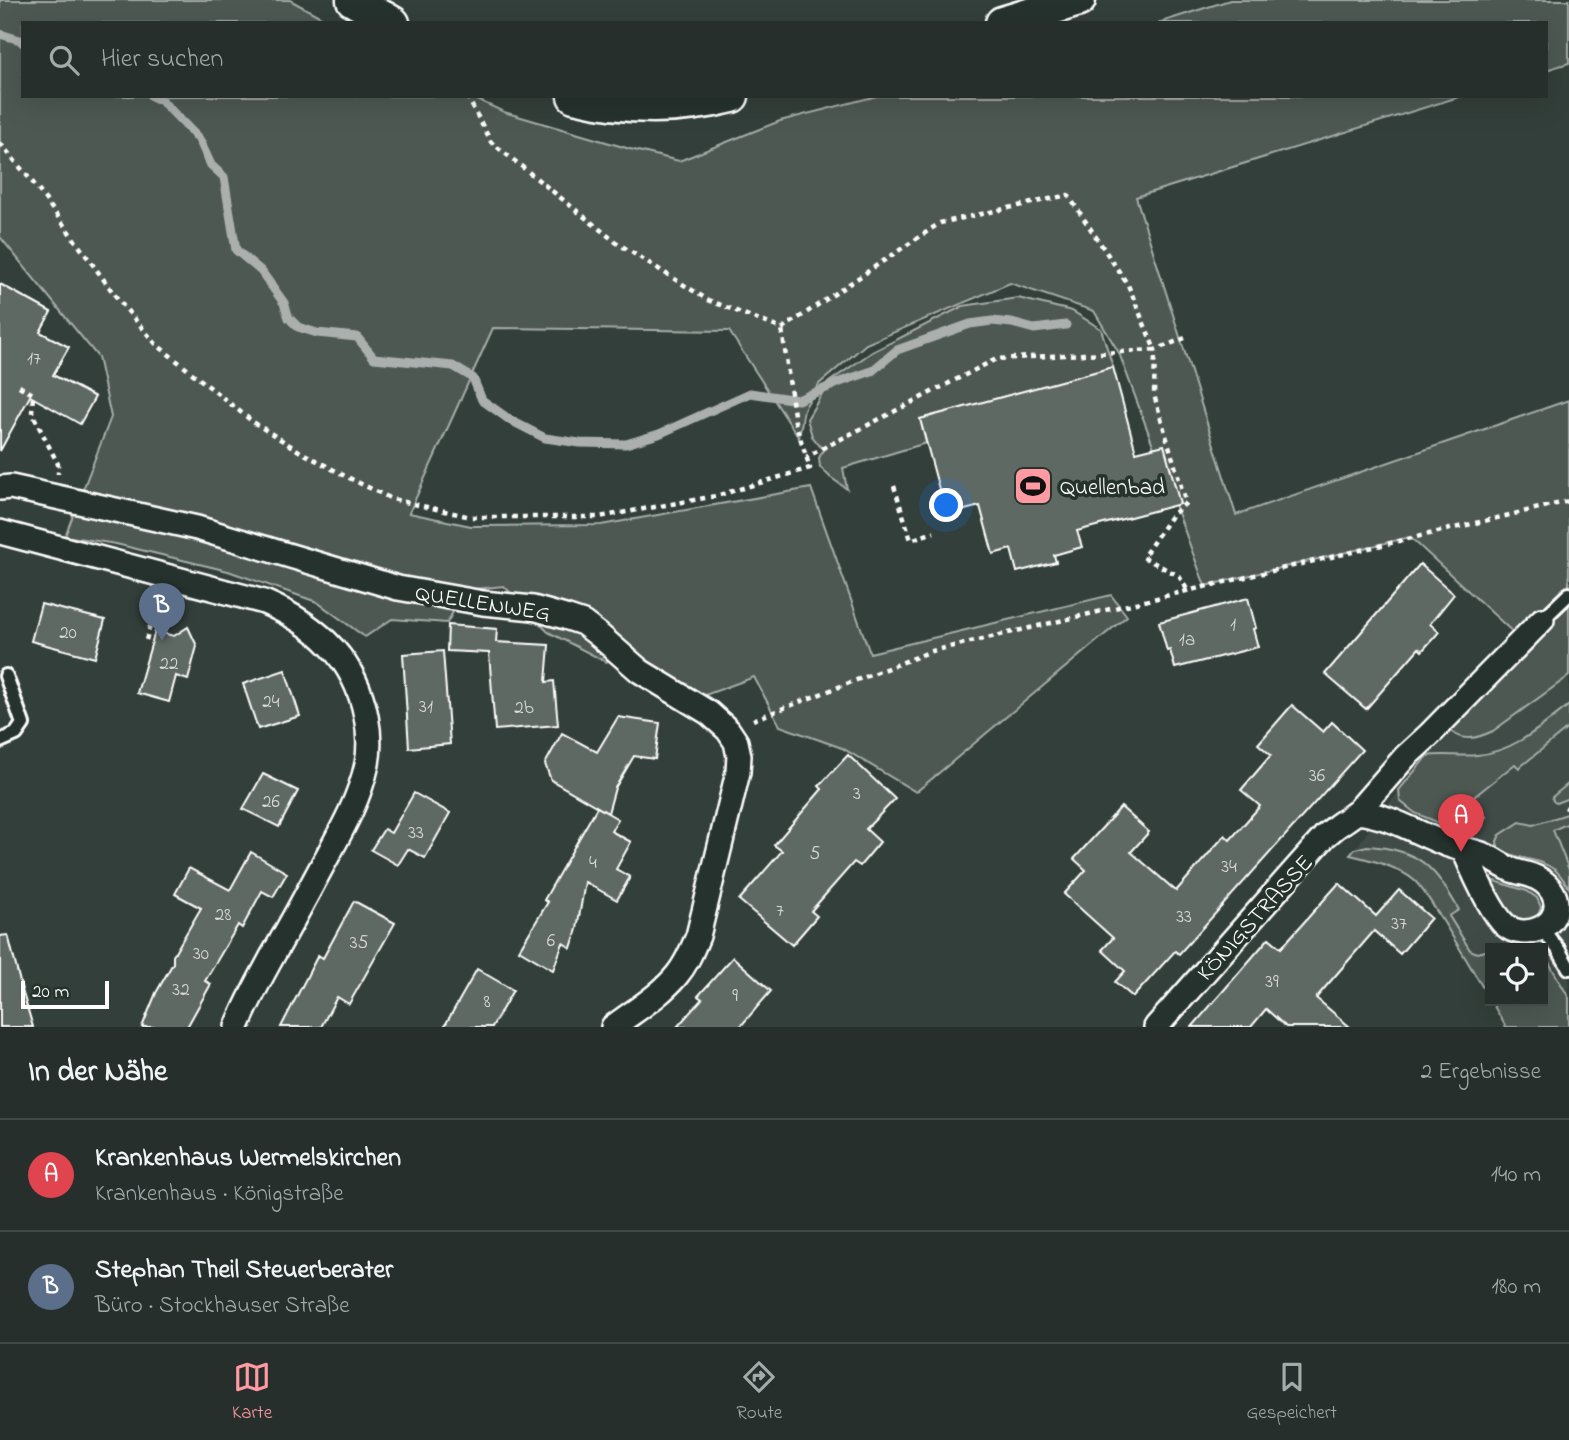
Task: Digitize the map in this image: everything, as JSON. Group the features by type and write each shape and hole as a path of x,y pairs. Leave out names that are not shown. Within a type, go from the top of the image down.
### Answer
{"main road":[{"path":"353,0 390,21"},
{"path":"1009,21 1079,0"},
{"path":"583,98 624,104 680,106 722,98"}],"street":[{"name":"QUELLENWEG","path":"0,488 10,487 197,528 398,588 483,603 533,608 565,617 583,623 640,671 709,713 728,730"},
{"path":"0,532 273,606 298,619 325,640 353,676 364,706 369,741 368,761 362,784 349,817 251,996 237,1027"},
{"name":"KÖNIGSTRASSE","path":"1156,1027 1325,836 1357,812 1405,757 1542,620"},
{"path":"613,1027 677,975 698,936 738,772 736,742 728,730"},
{"path":"1357,812 1384,817 1531,875 1548,886 1555,897 1552,918 1532,932 1508,928 1496,916 1464,850"}],"lane":[{"path":"1542,620 1569,594"},
{"path":"0,741 16,734 23,724 6,676"},
{"path":"1541,928 1559,949 1569,968"}],"path":[{"path":"468,98 491,142 617,243 708,300 782,328"},
{"path":"0,143 34,184 120,302 156,344 253,422 299,452 392,499 471,517 598,517 716,496 810,468 795,422 782,328"},
{"path":"782,328 940,223 1068,195 1128,285 1155,350 1154,395 1186,503 1171,516 1143,557 1179,576 1188,591"},
{"path":"806,457 996,359 1155,350 1185,338"},
{"path":"19,387 33,394 32,413 58,464 60,499"},
{"path":"894,486 911,540 934,532"},
{"path":"728,730 932,651 1569,501"},
{"path":"146,640 152,620 167,624"}],"shaded area":[{"path":"0,0 290,0 328,21 21,21 21,98 473,98 504,112 679,161 780,121 869,98 1456,98 1136,197 1236,515 1569,400 1569,676 1493,731 1465,738 1450,730 1530,648 1410,537 1205,586 1119,353 1094,311 1010,283 866,344 819,384 804,409 799,438 729,331 493,328 409,513 471,526 601,525 811,488 870,653 1111,595 1127,616 916,792 842,748 780,726 754,677 700,697 626,653 606,662 548,632 504,586 465,590 447,623 392,619 365,637 317,602 228,571 116,544 65,536 111,417 98,357 0,237"},
{"path":"1230,0 1569,0 1569,63 1548,69 1548,21 1164,21"},
{"path":"1018,298 1072,311 1101,329 1113,367 920,419 926,443 843,468 847,489 820,467 819,458 823,450 812,436 807,419 829,382 872,352 963,306"},
{"path":"1569,676 1569,1027 1506,1027 1494,1006 1548,1006 1548,943 1485,943 1485,992 1416,882 1391,868 1350,855 1423,760 1450,730 1459,738 1466,739 1493,731"},
{"path":"1569,705 1569,727 1519,768 1515,764 1470,800 1486,817 1474,827 1456,830 1415,813 1400,801 1399,790 1427,756 1477,755 1503,749 1526,737"},
{"path":"1569,783 1569,798 1556,803 1553,801 1552,797"},
{"path":"1567,814 1569,823 1553,830 1569,870 1569,888 1559,874 1548,866 1498,848 1500,835 1520,822 1533,825"},
{"path":"1367,846 1400,851 1433,871 1459,910 1449,916 1470,950 1477,953 1485,951 1485,992 1443,921 1415,881 1392,867 1350,855 1355,849"},
{"path":"1491,880 1527,891 1537,898 1541,907 1536,918 1519,923 1510,915"},
{"path":"1548,961 1569,998 1569,1027 1506,1027 1494,1006 1548,1006"}],"building":[{"path":"0,284 51,312 40,332 69,347 53,375 95,397 80,424 30,396 0,451"},
{"name":"Quellenbad","path":"1113,367 1136,452 1164,445 1180,504 1077,531 1082,547 1054,555 1056,562 1017,572 1011,549 993,554 980,506 946,515 920,419"},
{"path":"1420,564 1454,594 1430,624 1439,632 1422,651 1419,648 1366,709 1325,674"},
{"path":"1248,598 1258,647 1175,668 1159,622"},
{"path":"41,604 105,620 95,658 31,641"},
{"path":"448,625 497,629 496,642 549,645 546,682 554,681 558,725 495,730 489,653 447,651"},
{"path":"188,627 197,646 188,680 176,676 169,702 137,693 155,631 174,636"},
{"path":"443,651 450,744 409,748 403,654"},
{"path":"285,670 300,716 258,729 243,684"},
{"path":"1292,705 1323,732 1332,722 1362,750 1179,954 1175,951 1133,997 1115,982 1125,971 1102,950 1113,938 1064,894 1086,870 1074,859 1121,807 1149,832 1131,852 1176,891 1225,835 1230,840 1260,806 1241,790 1271,755 1258,744"},
{"path":"618,717 660,723 655,759 634,756 615,788 608,813 551,780 545,764 562,733 597,752"},
{"path":"848,755 895,799 866,829 880,842 860,866 854,862 811,911 817,916 792,945 739,900 782,851 774,845 822,789 819,786"},
{"path":"263,774 298,791 279,827 243,809"},
{"path":"414,793 450,813 425,858 408,849 398,865 371,850 384,829 391,833"},
{"path":"597,807 618,819 611,831 631,842 616,869 630,877 617,900 585,882 571,948 563,943 553,970 519,950 548,902 544,900"},
{"path":"251,852 287,873 273,897 262,891 242,928 238,925 205,981 211,984 187,1027 142,1027 156,993 173,963 173,956 201,908 175,894 189,868 230,890"},
{"path":"1339,883 1376,916 1399,890 1431,918 1400,954 1374,931 1316,998 1350,1027 1286,1027 1266,1009 1251,1027 1192,1027 1269,938 1281,948"},
{"path":"354,901 395,923 349,1004 337,997 321,1027 281,1027 318,955 323,958"},
{"path":"8,935 33,1027 0,1027 0,936"},
{"path":"733,957 771,991 740,1027 677,1027 702,999 698,996"},
{"path":"477,969 513,990 492,1027 444,1027"}],"waterway":[{"path":"0,34 21,41"},
{"path":"155,98 162,101 199,139 211,165 224,177 236,250 261,271 284,303 289,318 298,327 317,333 357,337 374,358 453,366 473,378 482,400 510,420 545,438 580,443 626,444 659,434 750,393 798,400 872,371 897,350 970,324 992,321 1034,329 1066,325"}],"place":[{"name":"Quellenbad","path":"1033,486"},
{"name":"Stephan Theil Steuerberater","path":"162,641"},
{"name":"Krankenhaus Wermelskirchen","path":"1461,852"}]}
